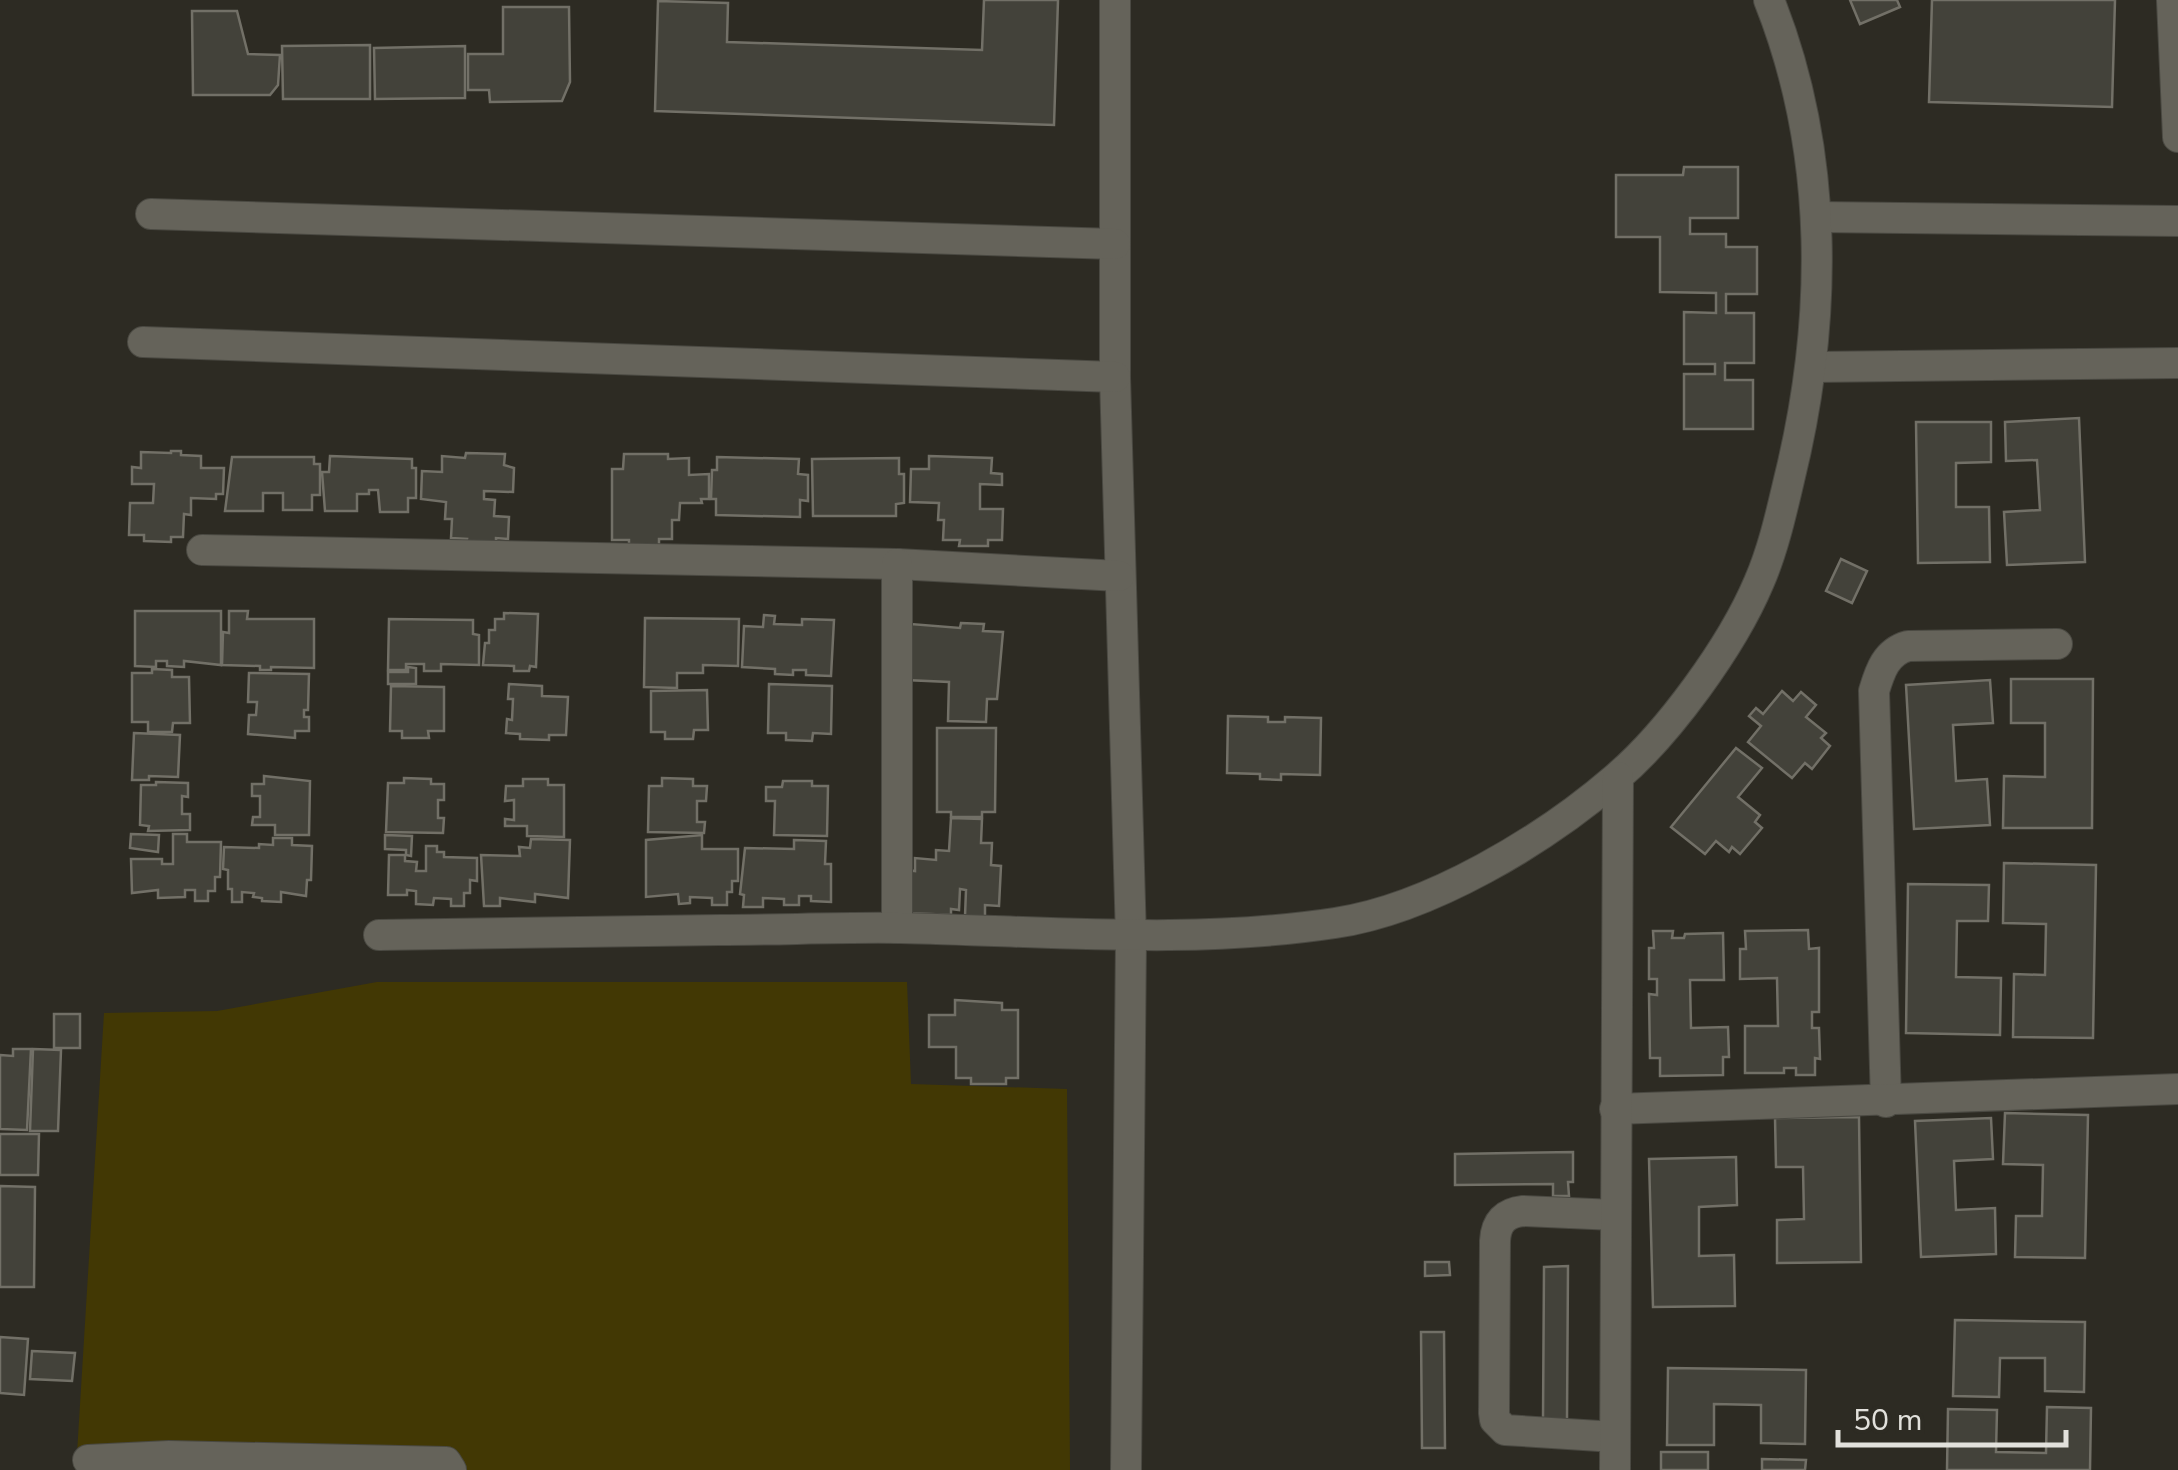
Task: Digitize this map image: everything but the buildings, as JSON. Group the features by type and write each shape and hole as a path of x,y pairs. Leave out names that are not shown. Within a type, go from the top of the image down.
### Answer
{"street":[{"path":"1115,0 1119,576 1132,938 1126,1470"},
{"path":"379,935 896,928 1132,938 1240,932 1340,922 1409,902 1476,873 1517,849 1618,777 1688,700 1729,641 1760,581 1796,452 1812,367 1817,293 1816,216 1802,99 1769,0"},
{"path":"2172,0 2178,137"},
{"path":"151,214 1115,244"},
{"path":"1816,216 2178,221"},
{"path":"142,342 1116,377"},
{"path":"1812,367 2178,362"},
{"path":"202,550 897,564 1119,576"},
{"path":"896,928 897,564"},
{"path":"1886,1102 1874,691 1880,674 1893,652 1908,646 2057,644"},
{"path":"1615,1470 1618,777"},
{"path":"1615,1109 2178,1090"},
{"path":"1615,1215 1524,1211 1502,1218 1495,1240 1494,1394 1495,1420 1505,1430 1615,1436"},
{"path":"88,1460 446,1462 450,1470"}],"shaded area":[{"path":"377,982 907,982 911,1084 1067,1089 1070,1470 76,1470 104,1013 217,1011"}]}
